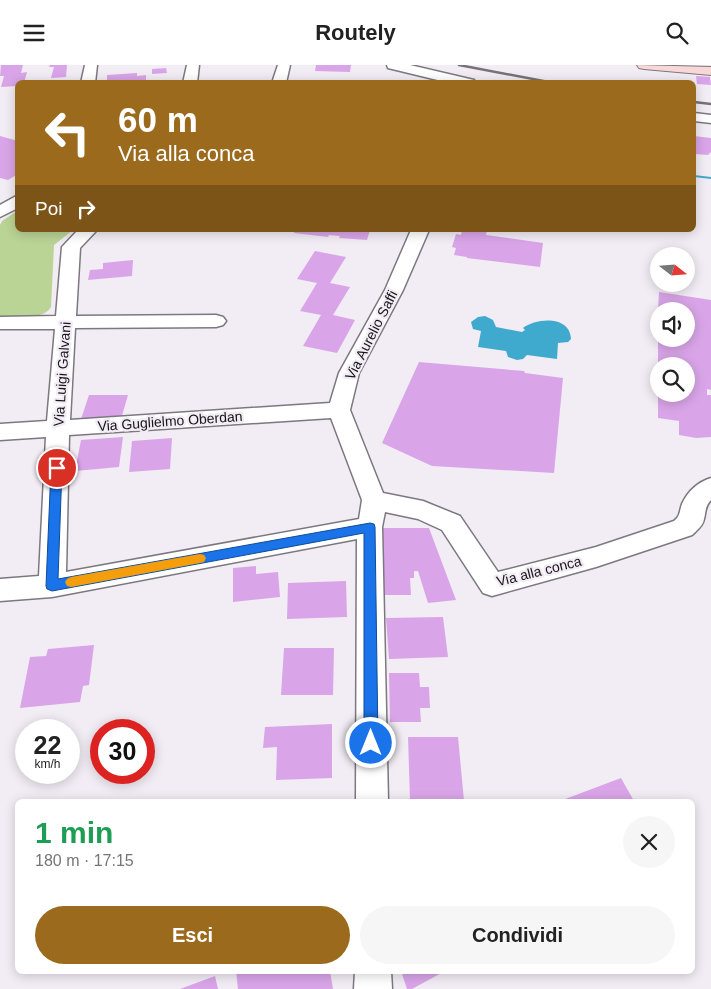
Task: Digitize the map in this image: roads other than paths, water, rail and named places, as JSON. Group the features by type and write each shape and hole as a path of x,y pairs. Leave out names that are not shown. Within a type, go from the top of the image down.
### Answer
{"street":[{"path":"88,80 91,65"},
{"path":"190,80 193,65"},
{"path":"280,80 284,65"},
{"path":"393,65 433,79"},
{"path":"644,65 711,71"},
{"path":"696,117 711,119"},
{"path":"0,212 15,203"},
{"name":"Via Luigi Galvani","path":"52,586 58,429 71,247 86,232"},
{"name":"Via Aurelio Saffi","path":"339,409 349,373 394,290 419,232"},
{"path":"0,323 216,321"},
{"path":"339,409 372,514 372,799"},
{"name":"Via Guglielmo Oberdan","path":"0,432 339,409"},
{"name":"Via alla conca","path":"0,590 52,586 372,514 423,511 451,523 492,585 596,557 683,528 692,520 692,508 696,497 711,487"},
{"path":"373,974 373,989"}],"water":[{"path":"485,316 493,320 496,327 522,332 525,330 523,328 536,322 559,322 569,331 571,339 568,342 558,343 557,359 527,355 523,359 517,360 508,357 506,351 478,347 481,331 473,329 471,322 478,317"}],"waterway":[{"path":"696,176 711,178"}],"railway":[{"path":"459,65 538,80"},
{"path":"696,102 711,104"}]}
